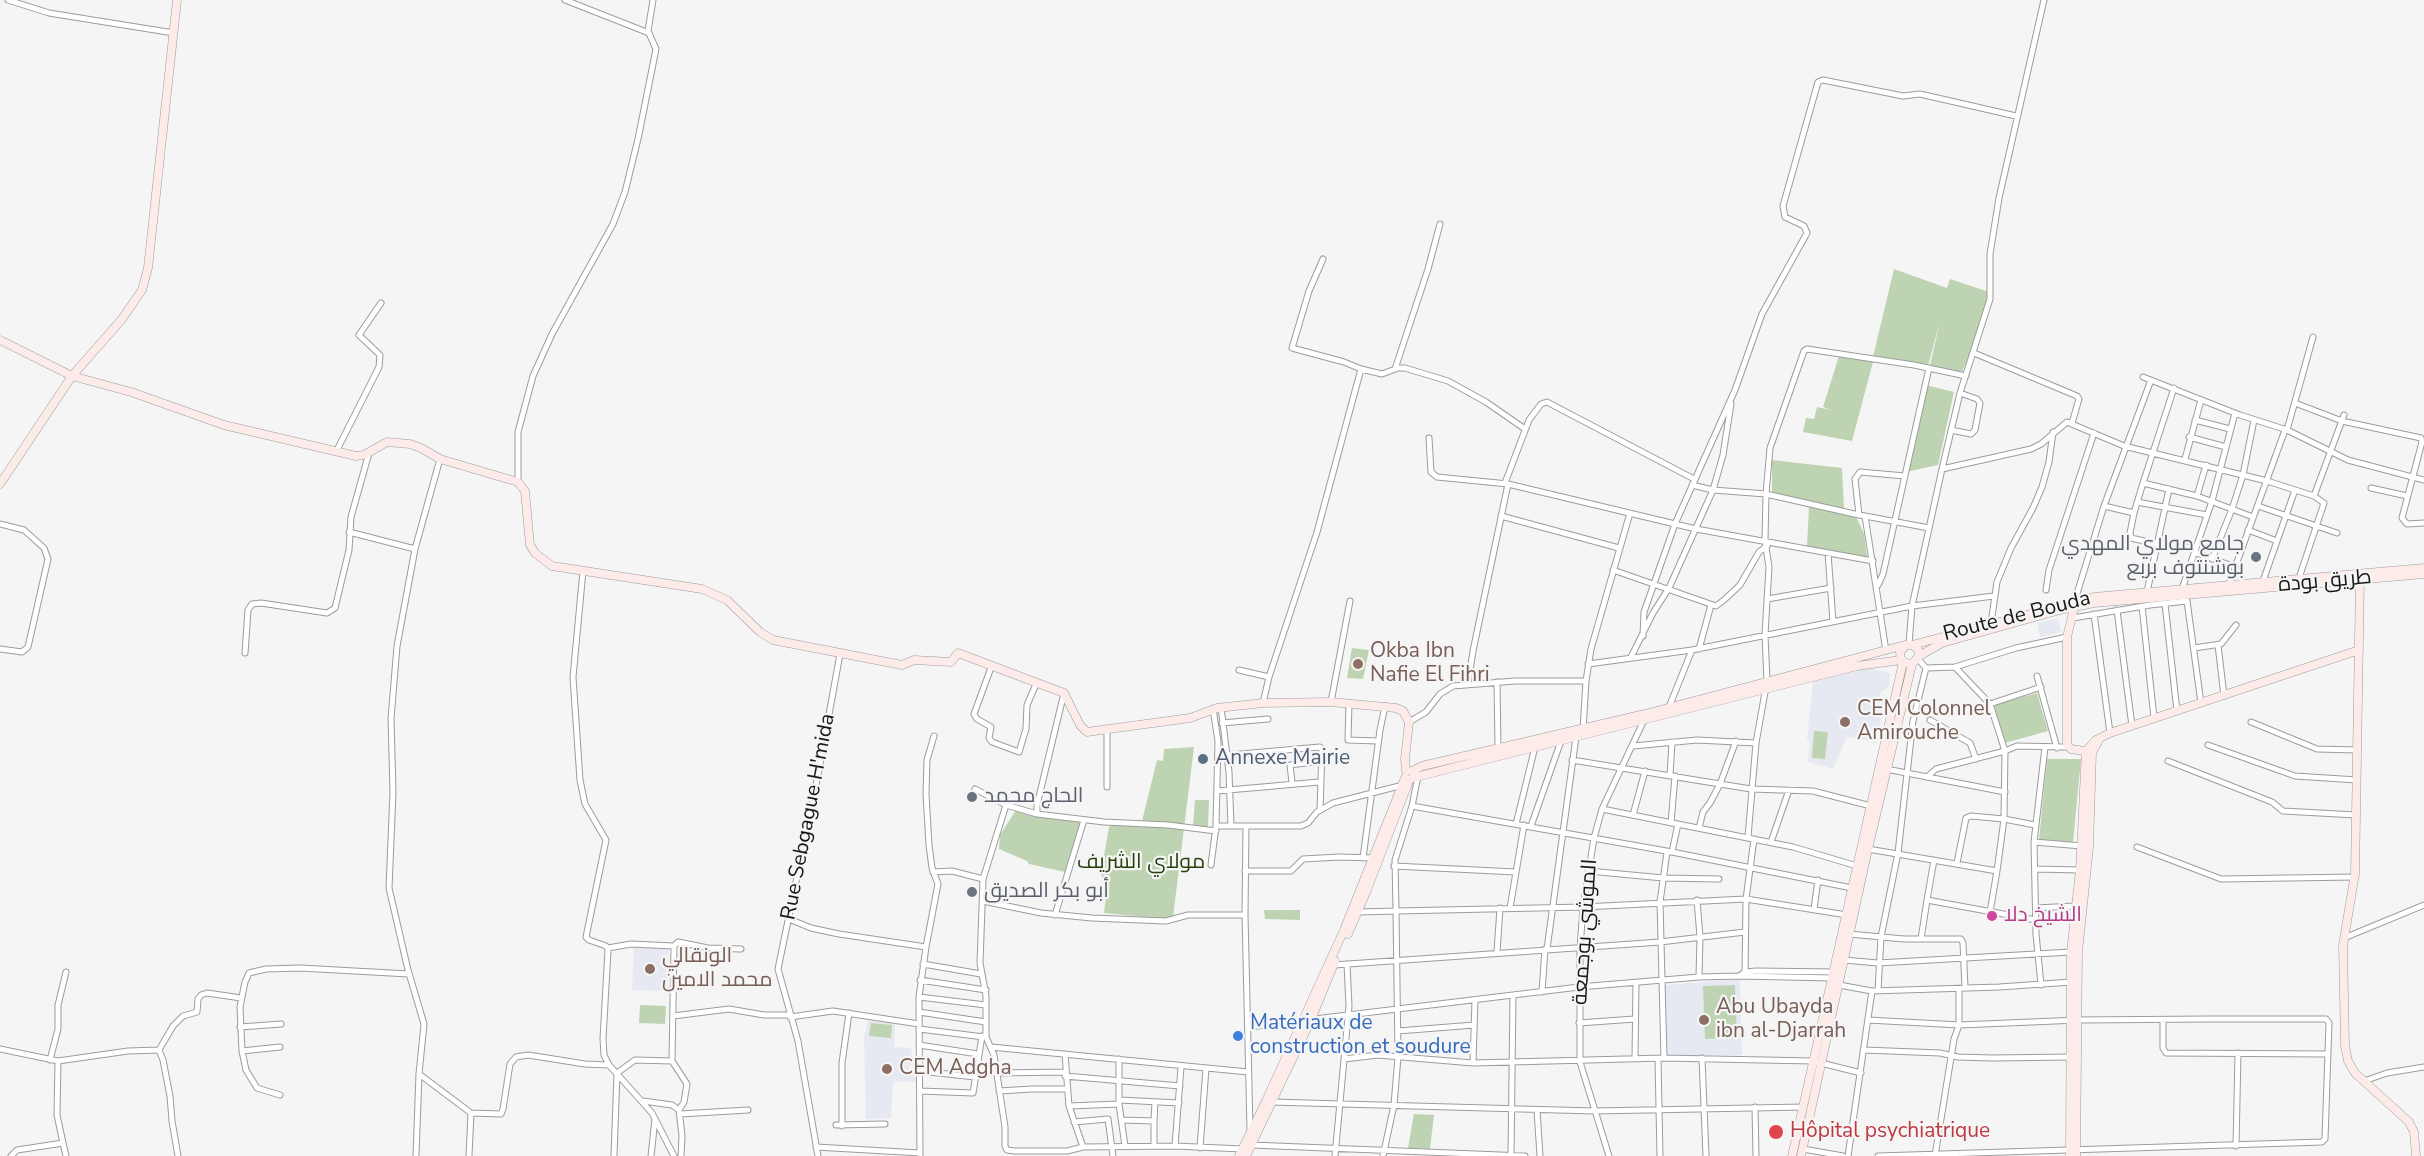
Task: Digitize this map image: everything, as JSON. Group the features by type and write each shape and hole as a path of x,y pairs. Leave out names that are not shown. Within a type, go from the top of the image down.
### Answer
{"street":[{"path":"8,0 49,13 174,33"},
{"path":"0,484 72,376 136,302 145,282 177,0"},
{"path":"565,0 649,33"},
{"path":"518,482 518,432 535,370 552,334 613,224 625,192 656,49 648,25 654,0"},
{"path":"2044,0 2016,116 1990,254 1990,298 1960,393 1951,430 1912,606 1909,644 1900,652 1926,668 1955,667 2016,648 2067,637"},
{"path":"1643,636 1644,612 1675,524 1732,398 1762,314 1807,233 1804,226 1785,217 1783,206 1818,82 1834,82 1900,95 1920,93 2016,116"},
{"path":"1395,369 1413,307 1428,269 1440,224"},
{"path":"1323,259 1309,291 1292,348 1382,374 1405,368 1448,381 1486,402 1525,429"},
{"path":"337,450 379,368 380,355 359,335 381,303"},
{"path":"2228,588 2286,430 2313,337"},
{"path":"0,340 72,376 130,392 224,424 356,456 387,442 399,442 422,448 440,459 518,482 525,491 528,537 535,553 558,568 702,589 727,600 766,637 840,654 902,665 914,660 951,662 958,653 1064,693 1085,730 1190,718 1217,708 1263,703 1349,703 1385,706 1403,711 1409,722 1405,759 1412,806 1394,866 1398,1057 1394,1105 1383,1153"},
{"path":"1743,975 1746,899 1750,867 1751,789 1766,686 1765,635 1769,567 1766,543 1766,494 1770,448 1805,350 1811,349 1929,368 1966,376"},
{"path":"1974,353 2077,396 2079,399 2072,423"},
{"path":"1878,585 1883,574 1929,368"},
{"path":"1263,703 1269,677 1317,532 1361,369"},
{"path":"2143,377 2286,430 2331,453 2424,480"},
{"path":"2068,747 2067,637 2104,506 2124,446 2151,380"},
{"path":"2174,388 2137,502 2130,536 2157,544 2195,550 2235,567"},
{"path":"1951,430 1971,434 1975,430 1980,404 1977,399 1960,393"},
{"path":"1631,657 1653,613 1669,588 1713,490 1727,439 1732,398"},
{"path":"2185,459 2201,400"},
{"path":"1468,684 1507,484 1525,429 1541,404 1551,402 1693,482 1713,490 1766,494 1929,528"},
{"path":"2295,403 2343,418 2420,437 2422,442 2402,521 2412,525 2424,522"},
{"path":"2182,589 2212,501 2235,413"},
{"path":"2314,496 2343,418"},
{"path":"2195,420 2230,429"},
{"path":"2212,559 2232,509 2254,420"},
{"path":"1942,469 2031,449 2041,444 2065,422 2124,446 2185,459 2267,481 2314,496 2324,503 2298,579"},
{"path":"1991,623 1994,596 2003,566 2042,487 2054,432"},
{"path":"2046,590 2049,570 2094,433"},
{"path":"1429,438 1431,472 1434,476 1507,484 1696,529 1873,561"},
{"path":"2189,438 2226,447"},
{"path":"245,653 248,610 252,604 261,603 327,613 334,611 349,550 351,517 370,451"},
{"path":"416,1156 419,1074 424,1024 422,1009 409,974 391,903 388,860 393,792 391,718 393,674 415,549 440,459"},
{"path":"2197,496 2206,465"},
{"path":"1886,651 1878,585 1854,482 1858,473 1905,476"},
{"path":"2143,483 2197,496 2253,517"},
{"path":"2371,488 2407,496"},
{"path":"2147,592 2169,489"},
{"path":"2263,581 2295,490"},
{"path":"2137,502 2207,515"},
{"path":"2104,506 2134,513"},
{"path":"2258,506 2337,533"},
{"path":"1542,992 1572,760 1581,734 1588,664 1629,513"},
{"path":"1502,516 1619,548"},
{"path":"0,524 24,530 44,548 48,559 28,647 22,652 0,649"},
{"path":"2248,530 2277,541"},
{"path":"349,532 415,549"},
{"path":"1613,570 1669,588 1711,605 1720,604 1740,585 1766,543"},
{"path":"1828,553 1833,622"},
{"name":"طريق بودة","path":"2228,588 2360,579 2424,568"},
{"path":"583,571 573,677 580,780 585,804 606,840 586,937 608,948 631,944 674,946 678,942 708,948 741,950"},
{"name":"طريق بودة","path":"2228,588 2263,581 2406,572 2424,574"},
{"path":"2360,579 2355,877 2344,938 2345,1046 2348,1061 2355,1074 2409,1122 2414,1132 2413,1154"},
{"path":"1767,599 1831,588"},
{"name":"Route de Bouda","path":"1911,660 1942,643 2075,603 2228,588"},
{"name":"Route de Bouda","path":"1766,686 1909,644 2075,603 2147,592 2228,588"},
{"path":"1588,664 1699,649 1912,606 1994,596"},
{"path":"1331,702 1350,601"},
{"path":"2073,618 2142,606 2188,602 2200,703"},
{"path":"2165,604 2177,711"},
{"path":"1699,649 1711,605"},
{"path":"2142,606 2154,718"},
{"path":"2117,610 2132,726"},
{"path":"2094,614 2110,733"},
{"path":"2194,648 2223,643 2236,625"},
{"path":"1838,977 1852,888 1871,806 1911,660 1918,649 1909,644"},
{"path":"2218,645 2224,696"},
{"path":"1669,707 1692,650"},
{"path":"2073,1153 2070,1057 2075,1020 2071,952 2089,751 2101,737 2110,733 2359,650"},
{"name":"Rue Sebgague H'mida","path":"818,1156 802,1060 778,974 840,654"},
{"path":"1645,718 1669,707 1857,666 1911,660"},
{"path":"1792,1156 1844,960 1911,660"},
{"path":"992,665 974,714 977,719 991,727 989,738 992,742 1019,752 1026,729 1027,705 1037,681"},
{"path":"1955,667 1990,704 2005,751 2004,819 1990,912"},
{"path":"1848,1156 1868,1020 1875,991 1881,937 1898,853 1905,773 1913,721 1926,668"},
{"path":"1239,670 1269,677"},
{"path":"2037,676 2057,748"},
{"path":"1409,722 1431,709 1444,691 1453,686 1497,682 1586,681"},
{"path":"1497,682 1498,748"},
{"path":"975,789 1006,805 1037,814 1084,820 1216,829 1231,826 1301,826 1308,823 1320,810 1333,803 1498,748 1581,734 1766,686"},
{"path":"1990,704 2041,687"},
{"path":"1037,814 1037,805 1064,693"},
{"path":"1349,703 1348,740 1378,741"},
{"path":"1363,858 1378,741 1385,706"},
{"path":"1217,708 1227,755 1231,826"},
{"path":"1211,865 1216,829 1217,708"},
{"name":"الموشي بوجمعة","path":"1609,1156 1580,1062 1579,987 1583,907 1594,838 1602,809 1634,746 1645,718"},
{"path":"1222,723 1268,719"},
{"path":"1930,720 1970,743 1976,759"},
{"path":"2251,722 2317,749 2357,750"},
{"path":"1107,729 1107,787"},
{"path":"1409,777 1561,741 1581,734"},
{"path":"816,1147 920,1154 920,980 938,884 933,872 929,845 926,783 927,759 934,736"},
{"path":"1531,826 1561,741"},
{"path":"1699,828 1703,812 1720,784 1736,741"},
{"path":"1634,746 1672,742 1756,743"},
{"path":"1660,1156 1662,980 1660,902 1674,824 1672,742"},
{"path":"2208,745 2295,776 2357,780"},
{"path":"1927,777 1936,770 2017,746 2068,747 2089,751"},
{"path":"1218,756 1320,747 1320,810"},
{"path":"1516,824 1535,747"},
{"path":"2041,985 2036,920 2034,842 2044,747"},
{"path":"1299,748 1299,764"},
{"path":"2073,1153 2075,1020 2089,847 2089,751"},
{"path":"1572,760 1622,766 1751,789 1813,790 1871,806"},
{"path":"2168,761 2272,802 2283,811 2356,815"},
{"path":"1292,783 1290,765 1321,762"},
{"path":"1886,769 2005,792"},
{"path":"1633,815 1645,771"},
{"path":"1307,1020 1358,912 1374,858 1409,777"},
{"path":"1246,1152 1365,889 1409,777"},
{"path":"1217,791 1319,782"},
{"path":"1771,842 1789,790"},
{"path":"920,1091 973,1093 978,1054 986,1022 986,990 980,963 983,879 1006,805"},
{"path":"1412,806 1531,826 1852,888"},
{"path":"1602,809 1771,842 1857,866"},
{"path":"1957,863 1966,818 1971,816 2004,819 2035,825"},
{"path":"1055,915 1084,820"},
{"path":"1510,908 1524,825"},
{"path":"1246,826 1245,915 1250,1133 1246,1152"},
{"path":"2034,842 2082,846"},
{"path":"2137,847 2221,879 2355,877"},
{"path":"1868,849 1996,871"},
{"path":"1245,871 1291,872 1303,859 1374,858"},
{"path":"1921,939 1934,860"},
{"path":"1394,866 1516,872"},
{"path":"2036,869 2080,870"},
{"path":"933,872 952,871 983,879"},
{"path":"1588,871 1663,878 1719,879"},
{"path":"1814,909 1818,880"},
{"path":"1358,912 1583,907 1746,899 1847,915"},
{"path":"1697,900 1700,938 1699,977"},
{"path":"1927,900 2036,920"},
{"path":"982,901 1055,915 1166,921 1188,915 1245,915"},
{"path":"2344,938 2424,905"},
{"path":"2036,908 2076,906"},
{"path":"1497,952 1500,908"},
{"path":"789,919 810,928 839,934 926,947"},
{"path":"1334,965 1660,942 1745,932"},
{"path":"1849,934 1960,939 1964,943 1959,1025 1951,1055 1935,1155"},
{"path":"674,946 672,1061 687,1084 684,1102 679,1112 681,1156"},
{"path":"608,948 604,1055 609,1065 655,1117 674,1156"},
{"path":"1844,960 1878,963 2071,952"},
{"path":"923,964 981,974"},
{"path":"1335,1156 1349,1006 1347,964"},
{"path":"280,1095 262,1090 254,1084 246,1070 240,1027 242,998 248,975 252,971 320,968 409,974"},
{"path":"50,1060 58,1029 57,1005 66,972"},
{"path":"1249,1027 1579,987 1699,977 1783,974 1838,977 1875,991 2072,982"},
{"path":"920,980 986,990"},
{"path":"1635,1059 1636,982"},
{"path":"178,1156 170,1096 159,1050 173,1026 183,1016 197,1012 198,999 201,995 207,993 242,998"},
{"path":"1511,1156 1512,995"},
{"path":"919,997 986,1005"},
{"path":"1473,1063 1475,1000"},
{"path":"673,1016 729,1009 764,1015 789,1016 824,1011 849,1013 984,1036 991,1047 1007,1150 1067,1151 1083,1147 1175,1146 1246,1152 1336,1148 1383,1153 1525,1156"},
{"path":"919,1012 986,1022"},
{"path":"849,1013 842,1063 839,1125 885,1124"},
{"path":"1579,1023 1635,1019"},
{"path":"1868,1020 1959,1025 2075,1020 2326,1019 2329,1023 2325,1140 2314,1143 2140,1148 2073,1153 1878,1156"},
{"path":"2163,1020 2164,1052 2328,1054"},
{"path":"240,1027 281,1024"},
{"path":"1398,1031 1474,1025"},
{"path":"919,1045 978,1054"},
{"path":"242,1051 280,1047"},
{"path":"991,1047 1248,1072"},
{"path":"0,1049 58,1061 128,1051 159,1050"},
{"path":"1864,1050 1992,1058 2070,1057"},
{"path":"2236,1146 2238,1053"},
{"path":"1065,1054 1069,1106 1083,1147"},
{"path":"419,1074 471,1113 501,1114 510,1064 516,1057 528,1055 585,1064 609,1065"},
{"path":"1344,1059 1378,1055 1473,1063 1580,1062 1661,1058 1817,1061 1861,1073"},
{"path":"1702,1058 1706,1156"},
{"path":"1119,1059 1119,1102 1125,1146"},
{"path":"617,1072 635,1060 672,1061"},
{"path":"58,1061 57,1115 66,1156"},
{"path":"1817,1061 1802,1153 1843,1156"},
{"path":"1175,1146 1181,1066"},
{"path":"2364,1082 2387,1073 2424,1067"},
{"path":"1200,1148 1206,1068"},
{"path":"920,1071 975,1077"},
{"path":"996,1073 1031,1071 1180,1086"},
{"path":"614,1156 617,1072"},
{"path":"999,1091 1066,1089"},
{"path":"643,1101 672,1105 679,1112 748,1110"},
{"path":"1069,1106 1119,1102 1179,1103"},
{"path":"1154,1146 1155,1102"},
{"path":"1269,1102 1594,1111 1804,1107"},
{"path":"1250,1133 1269,1102"},
{"path":"1755,1107 1756,1156"},
{"path":"1537,1110 1540,1156"},
{"path":"469,1156 471,1113"},
{"path":"651,1156 655,1117"},
{"path":"1074,1122 1107,1118 1113,1156"},
{"path":"1122,1120 1154,1121"},
{"path":"10,1156 17,1150 63,1143"},
{"path":"2139,1156 2140,1148"}],"shaded area":[{"path":"2058,618 2061,632 2040,637 2037,623"},
{"name":"CEM Colonnel Amirouche","path":"1864,666 1891,674 1888,688 1881,692 1878,706 1884,707 1876,742 1847,737 1833,769 1808,762 1810,741 1807,739 1813,681"},
{"name":"الونقالي محمد الامين","path":"634,947 668,948 667,991 632,990"},
{"name":"Abu Ubayda ibn al-Djarrah","path":"1740,979 1742,1055 1667,1055 1666,985"},
{"name":"CEM Adgha","path":"868,1020 895,1023 894,1047 911,1048 913,1065 909,1065 910,1074 915,1076 916,1082 893,1081 891,1118 866,1119 864,1038"}],"green space":[{"path":"1894,269 1947,288 1950,279 1989,292 1979,331 1961,374 1930,366 1940,321 1928,366 1873,357"},
{"path":"1839,356 1873,362 1852,441 1803,432 1806,418 1814,419 1817,407 1832,410 1823,407"},
{"path":"1926,385 1954,392 1938,465 1906,472"},
{"path":"1772,460 1842,468 1844,509 1772,494"},
{"path":"1809,506 1856,516 1864,534 1867,557 1807,547"},
{"path":"1352,648 1369,650 1363,679 1347,678"},
{"path":"2037,693 2048,731 2005,743 1994,705"},
{"path":"1814,731 1828,732 1825,759 1812,758"},
{"name":"مولاي الشريف","path":"1194,747 1173,917 1166,919 1104,913 1106,896 1101,873 1109,827 1142,821 1157,760 1163,761 1164,749"},
{"path":"2047,759 2081,759 2073,843 2039,840"},
{"path":"1195,800 1209,800 1208,827 1193,827"},
{"path":"1016,810 1075,819 1081,822 1065,872 1029,864 999,849 1000,835"},
{"path":"1264,910 1300,910 1300,920 1265,919"},
{"path":"1735,985 1737,1038 1705,1039 1703,986"},
{"path":"640,1005 666,1006 665,1024 639,1023"},
{"path":"871,1023 892,1025 891,1038 869,1036"},
{"path":"1414,1114 1434,1115 1430,1149 1408,1148"}],"place":[{"name":"جامع مولاي المهدي بوشنتوف بربع","path":"2256,557"},
{"name":"Okba Ibn Nafie El Fihri","path":"1358,664"},
{"name":"CEM Colonnel Amirouche","path":"1845,722"},
{"name":"Annexe Mairie","path":"1203,759"},
{"name":"الحاج محمد","path":"972,797"},
{"name":"أبو بكر الصديق","path":"972,892"},
{"name":"الشيخ دلا","path":"1992,916"},
{"name":"الونقالي محمد الامين","path":"650,969"},
{"name":"Abu Ubayda ibn al-Djarrah","path":"1704,1020"},
{"name":"Matériaux de construction et soudure","path":"1238,1036"},
{"name":"CEM Adgha","path":"887,1069"},
{"name":"Hôpital psychiatrique","path":"1776,1132"}]}
